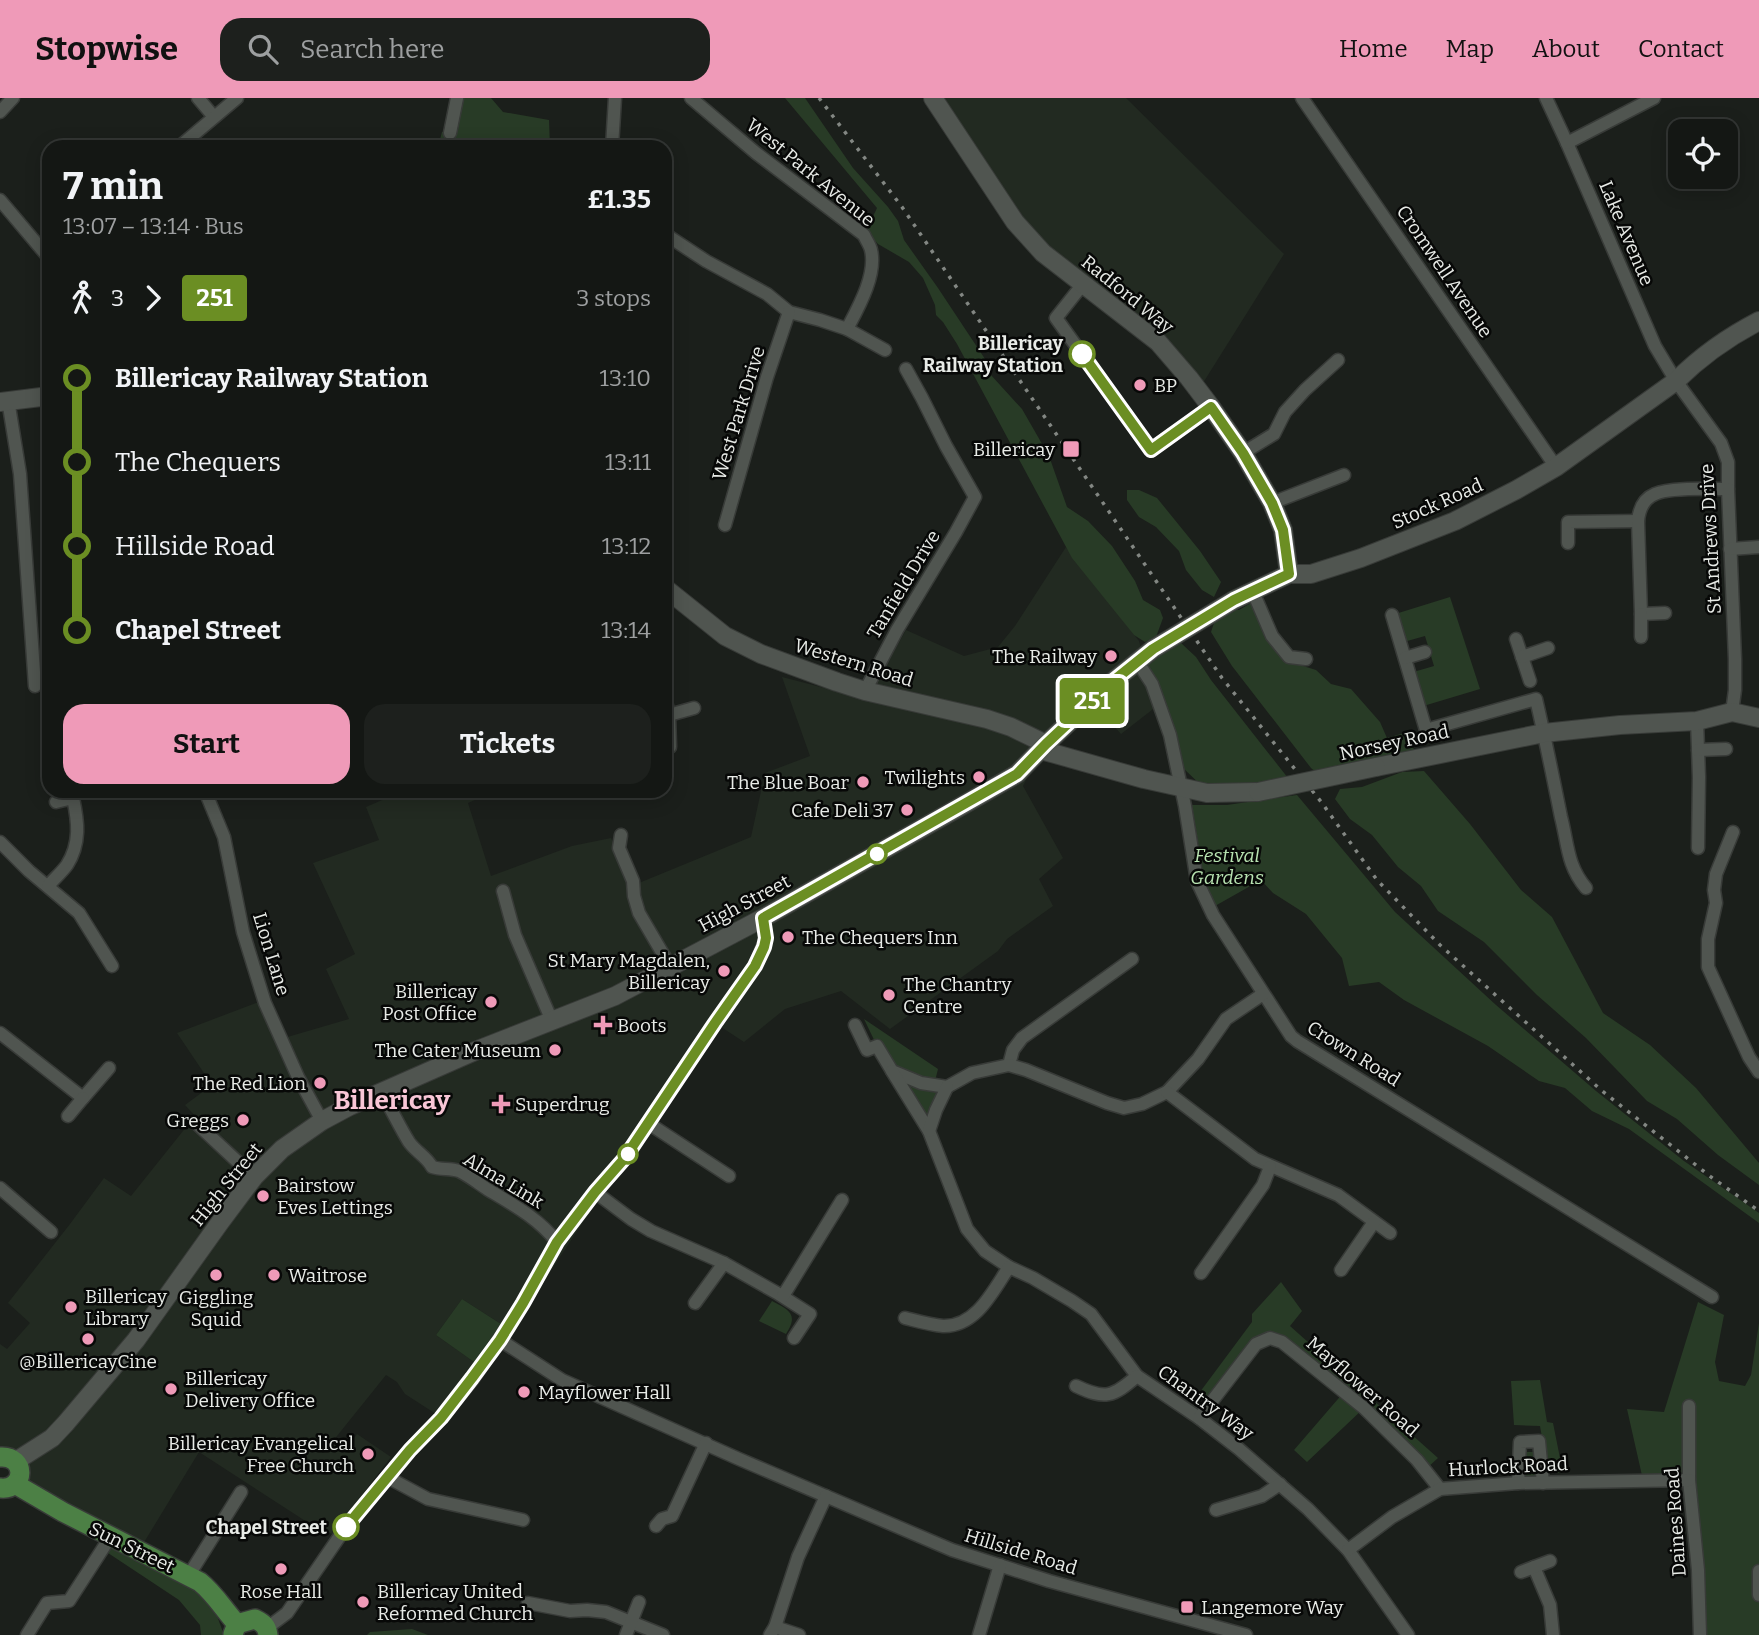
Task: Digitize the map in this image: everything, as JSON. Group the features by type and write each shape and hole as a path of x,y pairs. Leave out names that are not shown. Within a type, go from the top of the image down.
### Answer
{"main road":[{"name":"Radford Way","path":"933,98 1015,222 1042,253 1158,342 1189,377 1243,453 1272,503 1283,530 1289,574"},
{"name":"Stock Road","path":"1112,682 1153,649 1234,600 1289,574 1311,574 1324,570 1455,522 1516,490 1556,467 1676,381 1718,344 1759,321"},
{"path":"4,401 42,397"},
{"name":"Western Road","path":"672,594 725,636 761,654 865,691 987,719 1011,727 1043,747"},
{"name":"High Street","path":"8,1459 52,1438 66,1423 124,1355 254,1177 282,1149 349,1106 475,1051 615,996 763,918 1017,774 1112,682"},
{"name":"Norsey Road","path":"1043,747 1144,779 1207,793 1258,792 1544,733 1620,724 1696,721 1732,712 1759,718"},
{"path":"8,1459 20,1471 20,1478 8,1486"},
{"name":"Sun Street","path":"8,1486 189,1575 213,1592 235,1629"},
{"path":"235,1629 255,1619 263,1622 268,1632"}],"street":[{"path":"0,112 13,98"},
{"path":"198,98 214,117"},
{"path":"187,140 237,98"},
{"path":"450,133 457,98"},
{"path":"612,140 615,98"},
{"name":"West Park Avenue","path":"691,98 766,161 864,235 872,249 870,272 866,292 847,329"},
{"name":"Cromwell Avenue","path":"1302,98 1556,467"},
{"name":"Lake Avenue","path":"1546,98 1655,346 1676,381"},
{"path":"1567,143 1654,98"},
{"path":"0,200 42,250"},
{"path":"672,239 706,261 767,294 789,312 847,329 885,350"},
{"path":"1083,284 1056,318 1151,450 1211,407"},
{"name":"West Park Drive","path":"725,525 767,377 789,312"},
{"path":"1243,453 1275,434 1285,412 1338,360"},
{"name":"Tanfield Drive","path":"865,691 897,630 975,497 906,369"},
{"name":"St Andrews Drive","path":"1676,381 1721,443 1728,462 1735,659 1732,712"},
{"path":"4,401 20,474 35,686"},
{"path":"1272,503 1344,475"},
{"path":"1641,637 1637,521 1644,502 1654,494 1728,489"},
{"path":"1567,544 1568,522 1637,521"},
{"path":"1730,548 1759,547"},
{"path":"1253,592 1272,636 1289,657 1306,659"},
{"path":"1641,614 1665,613"},
{"path":"1392,615 1426,730 1533,690"},
{"path":"1516,639 1544,733 1570,862 1576,877 1586,888"},
{"path":"1522,657 1548,648"},
{"path":"1405,658 1425,652"},
{"name":"Crown Road","path":"1137,661 1152,684 1170,735 1197,881 1213,915 1291,1036 1712,1297"},
{"path":"672,714 694,708"},
{"path":"1696,721 1699,777 1698,848"},
{"path":"1698,750 1727,749"},
{"path":"56,802 65,798"},
{"path":"48,886 68,864 76,844 79,822 73,798"},
{"name":"Lion Lane","path":"208,798 224,836 243,932 264,999 298,1077 322,1121"},
{"path":"1733,832 1716,874 1716,903 1707,939 1708,967 1749,1057 1759,1072"},
{"path":"621,835 619,848 633,881 639,913 670,966"},
{"path":"0,842 29,871 79,913 112,966"},
{"path":"503,891 515,935 552,1021"},
{"path":"268,1632 287,1613 346,1527 410,1450 441,1418 500,1340 557,1242 624,1159 755,966 766,938 763,918"},
{"path":"1009,1065 1013,1050 1022,1038 1132,959"},
{"path":"929,1131 947,1087 972,1073 1009,1065 1124,1108 1142,1104 1167,1092 1198,1059 1226,1019 1263,994"},
{"name":"Chantry Way","path":"855,1025 867,1050 877,1046 929,1131 967,1229 985,1251 1091,1314 1137,1376 1239,1449 1316,1516 1348,1550 1408,1635"},
{"path":"0,1033 83,1098"},
{"path":"68,1116 109,1068"},
{"path":"892,1071 920,1083 947,1087"},
{"name":"Alma Link","path":"382,1092 410,1143 432,1167 465,1174 530,1216 547,1229 557,1242"},
{"path":"1167,1092 1255,1159 1338,1195 1390,1233"},
{"path":"196,1123 254,1177"},
{"path":"648,1123 729,1177"},
{"path":"1201,1273 1263,1185 1270,1167"},
{"path":"0,1188 51,1232"},
{"path":"595,1192 631,1220 724,1263 810,1314 794,1338"},
{"path":"783,1296 842,1200"},
{"path":"1341,1270 1374,1222"},
{"path":"695,1303 724,1263"},
{"path":"905,1318 945,1326 961,1323 987,1301 1009,1267"},
{"name":"Mayflower Road","path":"1199,1418 1256,1344 1270,1338 1282,1342 1364,1408 1418,1461 1440,1489"},
{"name":"Hillside Road","path":"500,1340 562,1380 952,1550 1202,1630 1241,1633"},
{"path":"1076,1387 1094,1395 1106,1395 1125,1387 1137,1376"},
{"name":"Daines Road","path":"1689,1406 1689,1480 1698,1570 1700,1635"},
{"path":"1518,1483 1520,1442 1532,1441 1539,1441 1544,1483"},
{"path":"656,1526 662,1519 672,1516 706,1443"},
{"path":"387,1477 428,1499 523,1520"},
{"name":"Hurlock Road","path":"1348,1550 1392,1517 1440,1489 1518,1483 1689,1480"},
{"path":"1216,1510 1262,1496 1280,1484"},
{"path":"189,1575 240,1492"},
{"path":"799,1635 773,1631 798,1557 826,1496"},
{"path":"27,1635 47,1603 69,1601 111,1535"},
{"path":"1521,1572 1550,1560"},
{"path":"979,1635 1000,1565"},
{"path":"1534,1567 1550,1605 1553,1635"},
{"path":"1759,1571 1759,1595"},
{"path":"528,1602 562,1610 587,1609 606,1612 663,1635"},
{"path":"626,1635 639,1602"}],"shaded area":[{"path":"940,98 1126,98 1284,254 1203,383 1087,287 1032,230"},
{"path":"1066,547 1139,641 1157,706 1121,734 1086,696 1041,750 1023,786 1063,858 1039,879 1053,906 1007,939 998,951 890,1029 841,991 785,1009 744,1042 715,1023 546,1278 514,1334 462,1299 436,1335 474,1362 436,1414 405,1394 397,1382 386,1375 333,1441 346,1449 357,1434 391,1457 332,1534 310,1524 199,1452 143,1544 35,1487 0,1450 0,1344 7,1349 30,1323 8,1303 104,1178 131,1196 195,1116 185,1105 212,1085 177,1033 269,998 284,1038 349,1019 326,969 355,954 313,863 379,840 366,807 387,798 477,798 468,803 491,876 572,846 611,838 634,885 751,837 765,773 810,756 782,677 867,699 906,630 964,656 998,647 1015,626"}],"green space":[{"path":"457,98 491,98 503,112 549,120 550,140 440,140 442,132 450,132"},
{"path":"785,98 805,98 853,168 898,221 904,240 985,359 990,374 1022,409 1049,456 1067,507 1088,521 1112,546 1135,581 1143,600 1160,610 1163,618 1156,637 1145,642 1134,635 1072,558 957,344 936,315 935,305 923,278 909,262 878,244 866,231 877,208"},
{"path":"1127,490 1139,490 1157,498 1221,582 1214,597 1202,590 1186,570 1179,551 1156,527 1139,517 1127,500"},
{"path":"1450,597 1480,689 1420,707 1410,673 1434,666 1425,636 1400,643 1392,615"},
{"path":"1256,600 1272,636 1300,665 1316,670 1331,684 1351,689 1380,722 1387,738 1404,733 1415,751 1318,774 1311,768 1232,666 1211,632 1216,617 1225,608 1239,610"},
{"path":"1181,643 1196,657 1288,778 1251,792 1206,790 1182,767 1144,659"},
{"path":"1424,771 1470,824 1521,890 1552,917 1603,1013 1650,1045 1696,1088 1759,1163 1759,1185 1718,1155 1677,1119 1647,1101 1586,1038 1537,995 1484,942 1438,911 1421,886 1398,867 1372,835 1350,819 1335,799 1340,789 1362,787 1402,772"},
{"name":"Festival Gardens","path":"1297,795 1395,912 1496,1005 1596,1091 1684,1161 1759,1213 1759,1223 1629,1129 1592,1111 1565,1088 1539,1081 1488,1046 1404,1000 1379,982 1349,986 1342,958 1306,914 1273,893 1261,880 1215,906 1205,885 1192,805 1227,805"},
{"path":"864,1019 938,1069 934,1085 947,1087 929,1131 877,1046"},
{"path":"1281,1282 1302,1311 1290,1326 1438,1458 1426,1469 1364,1408 1307,1462 1294,1450 1344,1392 1283,1342 1256,1344 1208,1404 1197,1396 1252,1322 1252,1314"},
{"path":"462,1299 501,1324 474,1362 436,1335"},
{"path":"772,1301 783,1307 792,1317 786,1334 759,1321"},
{"path":"1698,1302 1724,1315 1715,1362 1719,1381 1745,1386 1751,1375 1759,1323 1759,1635 1700,1635 1689,1480 1643,1480 1627,1409 1664,1412"},
{"path":"1540,1380 1547,1422 1553,1423 1563,1473 1548,1473 1540,1426 1514,1425 1511,1381"},
{"path":"1520,1452 1540,1452 1543,1483 1518,1483"},
{"path":"105,1545 187,1583 212,1602 224,1635 201,1635 200,1625 179,1600 102,1549"},
{"path":"412,1629 428,1635 367,1635 370,1632"}],"railway":[{"path":"819,98 902,207 1222,678 1322,803 1377,880 1440,945 1601,1090 1711,1177 1759,1211"}],"bus line":[{"name":"251","path":"346,1527 410,1450 441,1418 472,1378 500,1340 557,1242 624,1159 755,966 766,938 763,918 1017,774 1112,682 1153,649 1234,600 1289,574 1283,530 1272,503 1243,453 1211,407 1151,450 1082,354"}],"place":[{"name":"Billericay Railway Station","path":"1082,354"},
{"name":"BP","path":"1140,385"},
{"name":"Billericay","path":"1071,449"},
{"name":"The Railway","path":"1111,656"},
{"name":"Twilights","path":"979,777"},
{"name":"The Blue Boar","path":"863,782"},
{"name":"Cafe Deli 37","path":"907,810"},
{"name":"The Chequers Inn","path":"788,937"},
{"name":"St Mary Magdalen, Billericay","path":"724,971"},
{"name":"The Chantry Centre","path":"889,995"},
{"name":"Billericay Post Office","path":"491,1002"},
{"name":"Boots","path":"603,1025"},
{"name":"The Cater Museum","path":"555,1050"},
{"name":"The Red Lion","path":"320,1083"},
{"name":"Superdrug","path":"501,1104"},
{"name":"Greggs","path":"243,1120"},
{"name":"Bairstow Eves Lettings","path":"263,1196"},
{"name":"Giggling Squid","path":"216,1275"},
{"name":"Waitrose","path":"274,1275"},
{"name":"Billericay Library","path":"71,1307"},
{"name":"@BillericayCine","path":"88,1339"},
{"name":"Billericay Delivery Office","path":"171,1389"},
{"name":"Mayflower Hall","path":"524,1392"},
{"name":"Billericay Evangelical Free Church","path":"368,1454"},
{"name":"Chapel Street","path":"346,1527"},
{"name":"Rose Hall","path":"281,1569"},
{"name":"Billericay United Reformed Church","path":"363,1602"},
{"name":"Langemore Way","path":"1187,1607"}],"district":[{"name":"Billericay","path":"392,1100"}]}
